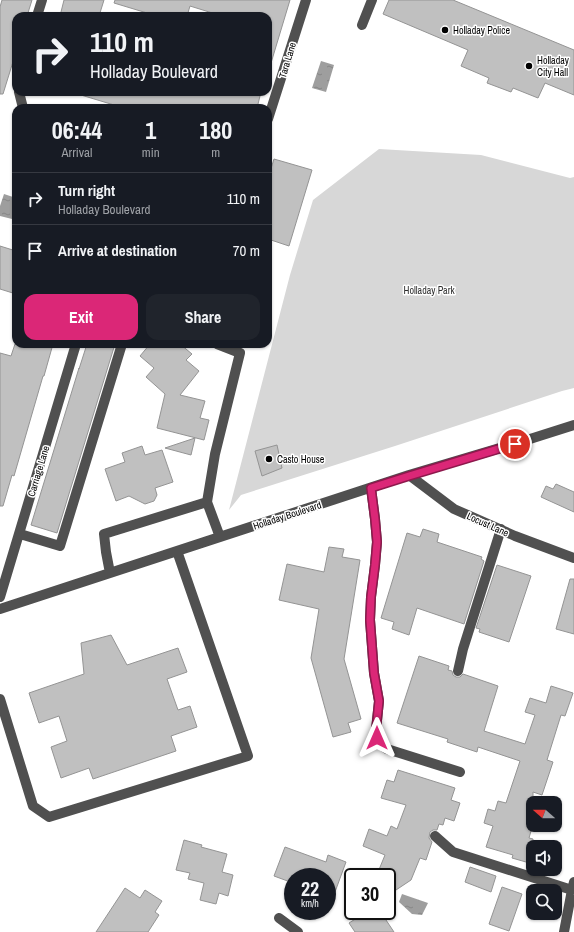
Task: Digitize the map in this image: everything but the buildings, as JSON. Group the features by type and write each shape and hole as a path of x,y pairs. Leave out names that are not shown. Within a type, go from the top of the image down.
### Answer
{"street":[{"path":"38,12 42,0"},
{"name":"Tara Lane","path":"272,107 306,0"},
{"path":"362,25 372,0"},
{"name":"Carriage Lane","path":"0,597 75,348"},
{"path":"20,534 60,546 121,348"},
{"path":"220,537 207,502 215,454 240,353 227,348"},
{"name":"Holladay Boulevard","path":"0,609 371,488 574,425"},
{"name":"Locust Lane","path":"409,476 454,509 574,558"},
{"path":"371,488 377,542 370,620 374,673 379,701 376,730 377,738 381,745 387,750 460,772"},
{"path":"110,573 104,534 207,502"},
{"path":"458,671 463,649 500,529"},
{"path":"0,699 33,806 49,817 248,756 177,552"},
{"path":"435,836 453,852 573,886 564,932"},
{"path":"280,918 298,932"}],"green space":[{"name":"Holladay Park","path":"379,149 481,155 570,178 574,177 574,388 241,495 229,510 290,275 313,200"}],"water":[{"path":"321,61 334,65 326,92 312,88"},
{"path":"4,194 12,197 12,219 0,216 0,206"},
{"path":"402,894 428,903 422,915 412,914 399,902"}],"place":[{"name":"Holladay Police","path":"445,30"},
{"name":"Holladay City Hall","path":"529,66"},
{"name":"Casto House","path":"269,459"}],"route":[{"path":"377,738 376,730 379,701 374,673 370,620 377,542 371,488 515,444"}]}
